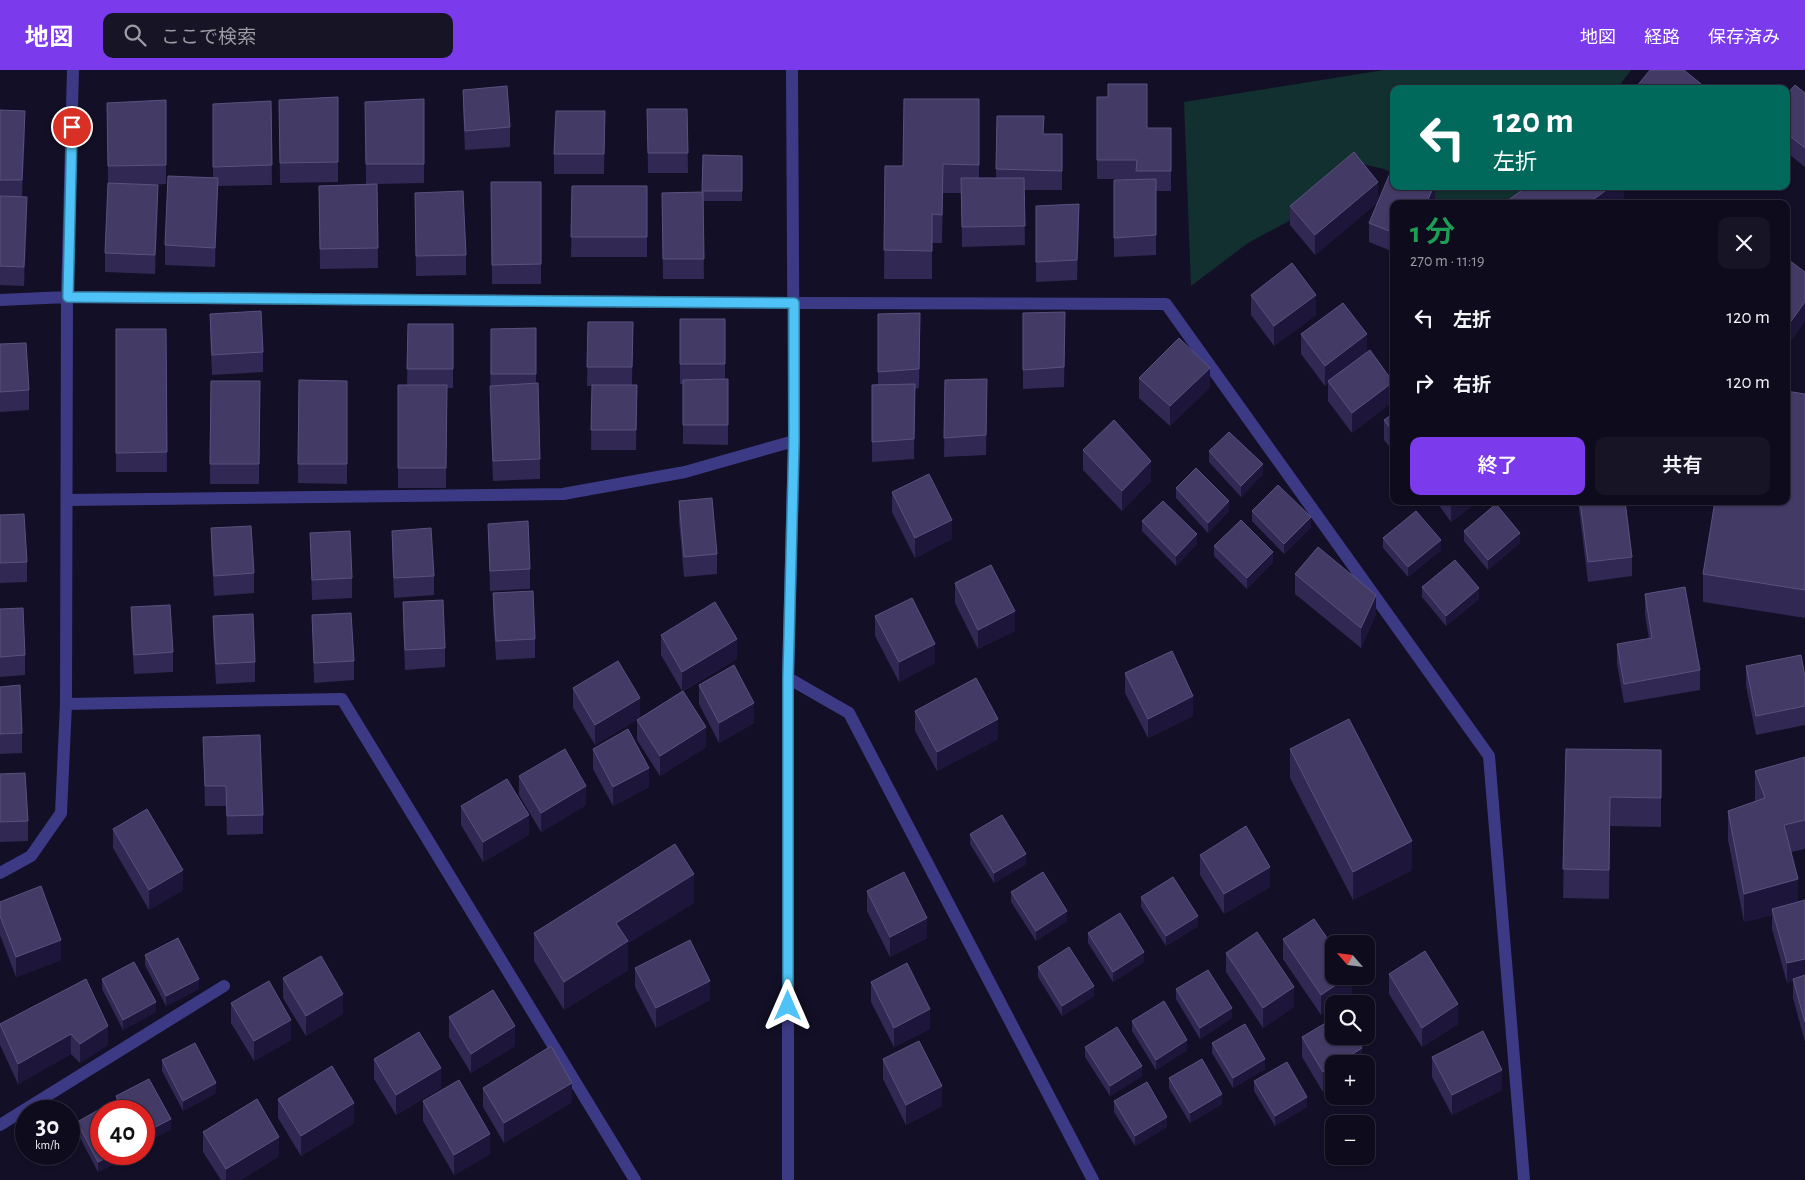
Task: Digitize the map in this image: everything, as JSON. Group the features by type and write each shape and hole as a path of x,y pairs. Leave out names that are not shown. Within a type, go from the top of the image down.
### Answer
{"street":[{"path":"0,873 31,856 61,813 66,704 68,297 73,70"},
{"path":"788,1180 788,678 794,441 792,70"},
{"path":"0,300 68,297 1166,304 1489,756 1524,1180"},
{"path":"68,500 563,494 685,472 794,441"},
{"path":"788,678 848,713 1093,1180"},
{"path":"66,704 342,699 635,1180"},
{"path":"0,1125 224,986"}],"green space":[{"path":"1384,70 1631,70 1620,85 1390,85 1390,172 1354,162 1289,221 1248,243 1191,286 1184,102"},
{"path":"1423,190 1536,190 1522,200 1437,200"}],"building":[{"path":"1650,70 1684,70 1702,85 1638,85"},
{"path":"1108,84 1147,84 1147,128 1171,128 1171,171 1136,171 1137,160 1097,160 1097,97 1108,97"},
{"path":"1795,85 1805,93 1805,148 1790,136 1790,91"},
{"path":"507,86 510,127 465,131 463,90"},
{"path":"338,97 338,162 280,163 279,100"},
{"path":"424,99 424,164 366,164 365,102"},
{"path":"904,99 979,99 979,165 943,164 942,215 932,214 932,251 884,250 885,166 903,166"},
{"path":"166,100 166,165 108,166 107,103"},
{"path":"271,101 272,165 213,167 213,104"},
{"path":"647,109 687,109 688,153 648,153"},
{"path":"0,110 25,111 22,180 0,180"},
{"path":"556,111 605,111 604,154 554,154"},
{"path":"997,116 1044,116 1043,134 1062,134 1062,171 996,169"},
{"path":"1354,152 1378,182 1315,235 1290,206"},
{"path":"703,155 742,156 742,191 702,191"},
{"path":"1390,173 1390,190 1432,190 1428,200 1390,200 1390,231 1369,223"},
{"path":"168,176 218,178 215,248 165,245"},
{"path":"961,178 1024,178 1025,226 962,227"},
{"path":"1156,179 1156,235 1114,238 1114,180"},
{"path":"491,182 541,182 541,264 492,265"},
{"path":"108,183 158,185 155,255 105,253"},
{"path":"377,184 378,248 320,249 319,186"},
{"path":"572,186 647,186 647,237 571,237"},
{"path":"1522,190 1606,190 1593,200 1509,200"},
{"path":"463,191 466,255 416,256 415,193"},
{"path":"703,192 704,259 663,259 662,193"},
{"path":"0,196 27,197 24,267 0,266"},
{"path":"1079,204 1077,260 1036,262 1036,206"},
{"path":"1790,261 1805,272 1805,302 1790,323"},
{"path":"1292,263 1316,295 1274,326 1251,295"},
{"path":"1343,303 1367,334 1325,366 1301,334"},
{"path":"261,311 263,352 212,355 210,314"},
{"path":"1065,312 1064,367 1023,370 1023,313"},
{"path":"920,313 919,369 878,372 878,314"},
{"path":"680,319 725,319 725,364 680,364"},
{"path":"588,322 633,322 632,367 587,367"},
{"path":"408,324 453,324 453,369 407,369"},
{"path":"536,328 536,374 491,374 491,329"},
{"path":"116,329 166,329 167,452 116,453"},
{"path":"1179,338 1210,368 1170,406 1139,378"},
{"path":"26,343 29,390 0,392 0,344"},
{"path":"1370,350 1390,378 1390,384 1352,413 1328,381"},
{"path":"728,379 728,425 683,425 683,380"},
{"path":"987,379 986,435 944,438 945,380"},
{"path":"299,380 347,381 347,464 298,464"},
{"path":"211,381 260,381 259,464 210,464"},
{"path":"538,383 540,459 493,461 490,386"},
{"path":"915,384 914,439 872,442 872,385"},
{"path":"398,385 447,385 446,468 398,468"},
{"path":"592,385 637,385 636,430 591,430"},
{"path":"1790,392 1805,394 1805,590 1703,574 1714,505 1790,505"},
{"path":"1390,416 1390,428 1384,420"},
{"path":"1114,420 1151,461 1122,491 1083,450"},
{"path":"1229,432 1263,464 1241,486 1209,451"},
{"path":"1196,468 1229,501 1208,523 1176,488"},
{"path":"929,474 952,520 915,538 892,492"},
{"path":"1278,485 1311,517 1284,544 1252,511"},
{"path":"712,498 717,554 684,557 679,501"},
{"path":"1163,501 1197,534 1176,556 1142,521"},
{"path":"1497,505 1520,533 1488,560 1464,531"},
{"path":"1581,505 1626,505 1632,557 1588,562"},
{"path":"1416,511 1441,540 1408,567 1383,538"},
{"path":"24,514 27,562 0,563 0,515"},
{"path":"1241,520 1273,552 1247,578 1214,546"},
{"path":"528,521 530,569 490,571 488,524"},
{"path":"251,526 254,573 214,576 211,528"},
{"path":"431,528 434,576 394,578 392,531"},
{"path":"350,531 352,578 312,580 310,533"},
{"path":"1318,547 1376,595 1361,628 1295,574"},
{"path":"1455,560 1479,588 1446,616 1422,587"},
{"path":"991,565 1015,611 978,630 955,583"},
{"path":"1685,587 1700,670 1624,684 1617,644 1652,638 1645,594"},
{"path":"533,591 535,639 496,641 493,593"},
{"path":"912,598 935,644 899,662 875,616"},
{"path":"443,600 445,648 405,650 403,602"},
{"path":"715,602 737,639 682,672 661,635"},
{"path":"170,605 173,652 134,655 131,607"},
{"path":"23,608 25,655 0,657 0,609"},
{"path":"351,613 354,661 314,663 312,615"},
{"path":"253,614 255,662 216,664 213,616"},
{"path":"1172,651 1193,696 1148,719 1125,673"},
{"path":"1801,655 1805,677 1805,706 1756,716 1746,666"},
{"path":"618,661 640,698 595,725 573,688"},
{"path":"734,665 754,703 719,723 699,685"},
{"path":"976,678 998,719 937,752 915,711"},
{"path":"20,685 22,733 0,734 0,687"},
{"path":"683,691 706,727 660,756 637,720"},
{"path":"1349,719 1412,841 1353,872 1290,749"},
{"path":"628,729 649,768 613,787 593,749"},
{"path":"260,735 263,815 227,816 226,786 205,786 203,737"},
{"path":"565,749 586,786 541,813 519,776"},
{"path":"1566,749 1661,750 1661,798 1610,797 1609,870 1563,869"},
{"path":"1805,757 1805,820 1784,825 1798,879 1744,894 1728,811 1765,798 1755,771"},
{"path":"25,773 28,821 0,822 0,774"},
{"path":"507,779 529,815 483,842 461,806"},
{"path":"147,809 183,870 149,890 113,829"},
{"path":"1002,815 1026,854 994,873 970,834"},
{"path":"1246,826 1270,867 1224,894 1200,855"},
{"path":"675,844 694,874 616,923 628,941 564,982 534,933"},
{"path":"904,872 927,918 890,937 867,891"},
{"path":"1043,872 1067,911 1036,931 1011,892"},
{"path":"1173,877 1198,916 1166,936 1141,897"},
{"path":"41,886 61,940 16,957 0,916 0,902"},
{"path":"1805,900 1805,959 1787,963 1772,909"},
{"path":"1120,913 1144,952 1113,972 1088,933"},
{"path":"1314,919 1325,935 1325,985 1336,985 1321,995 1283,939"},
{"path":"1257,932 1294,987 1263,1008 1226,953"},
{"path":"178,938 199,979 166,996 145,955"},
{"path":"690,940 710,981 656,1008 635,968"},
{"path":"1069,947 1094,986 1062,1006 1038,967"},
{"path":"1425,951 1458,1004 1422,1028 1389,974"},
{"path":"321,956 343,994 306,1016 283,978"},
{"path":"134,962 156,1002 123,1020 102,979"},
{"path":"907,963 930,1009 894,1028 871,982"},
{"path":"1208,970 1232,1008 1200,1028 1176,989"},
{"path":"1805,975 1805,1022 1793,979"},
{"path":"86,979 108,1026 80,1044 71,1034 18,1064 0,1024"},
{"path":"269,981 291,1020 254,1041 231,1003"},
{"path":"493,990 515,1026 471,1054 449,1017"},
{"path":"1164,1001 1187,1040 1156,1060 1132,1021"},
{"path":"1325,1023 1325,1045 1360,1045 1362,1048 1351,1055 1325,1055 1325,1071 1323,1072 1302,1037"},
{"path":"1245,1024 1265,1059 1233,1078 1212,1043"},
{"path":"1117,1027 1142,1066 1110,1086 1085,1047"},
{"path":"1483,1031 1502,1070 1452,1095 1432,1057"},
{"path":"419,1032 441,1068 396,1095 374,1059"},
{"path":"919,1041 942,1086 906,1105 883,1059"},
{"path":"195,1043 216,1083 183,1101 162,1060"},
{"path":"551,1046 572,1083 504,1123 483,1088"},
{"path":"1202,1059 1222,1094 1190,1113 1169,1078"},
{"path":"1287,1062 1307,1097 1275,1116 1254,1081"},
{"path":"332,1066 354,1103 301,1136 278,1099"},
{"path":"149,1079 171,1119 155,1127 155,1100 118,1100 116,1096"},
{"path":"459,1080 490,1134 454,1155 423,1101"},
{"path":"1147,1082 1167,1117 1135,1136 1114,1101"},
{"path":"257,1099 279,1137 226,1169 203,1132"},
{"path":"90,1115 90,1147 80,1128 80,1120"}],"route":[{"path":"72,127 68,297 794,303 794,441 788,678 788,1006"}]}
